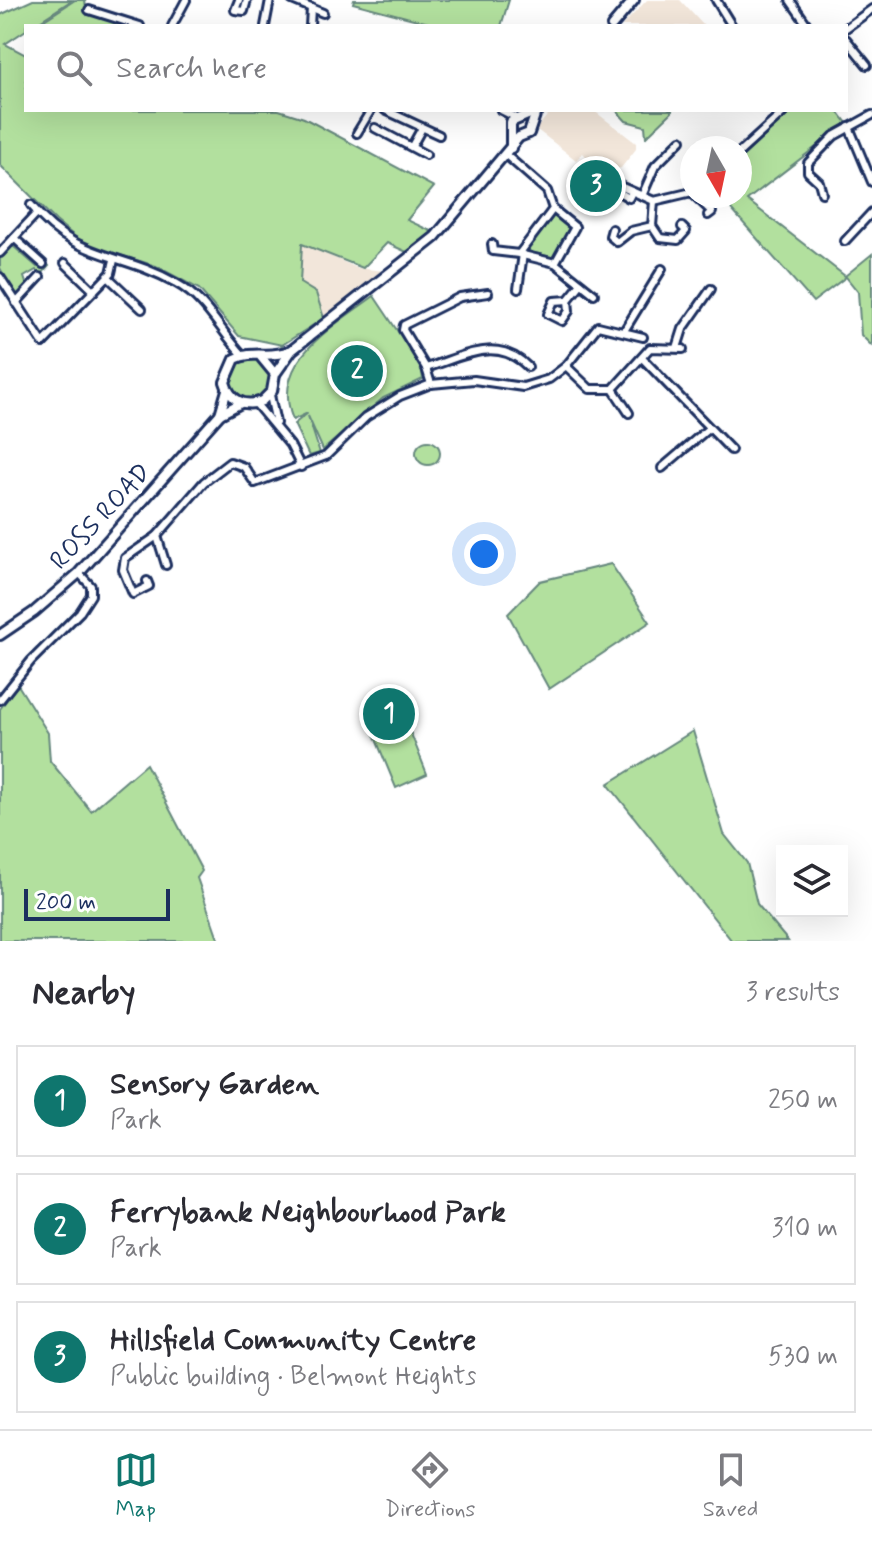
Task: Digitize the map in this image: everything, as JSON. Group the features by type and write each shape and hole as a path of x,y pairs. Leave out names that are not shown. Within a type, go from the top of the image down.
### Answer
{"main road":[{"path":"614,24 634,0"},
{"path":"513,132 526,136 537,112"},
{"path":"512,114 531,126"},
{"path":"220,414 227,390 225,375 232,362 243,355 275,357 292,350 422,250 509,152 513,132 512,114"},
{"path":"220,414 241,403 256,404 270,395 275,374 292,350"},
{"path":"261,357 275,374"},
{"path":"227,390 241,403"},
{"name":"ROSS ROAD","path":"0,635 34,612 79,573 220,414"}],"street":[{"path":"173,24 186,0"},
{"path":"239,0 235,10 244,11 247,0"},
{"path":"265,24 270,0"},
{"path":"292,0 323,13"},
{"path":"716,0 731,24"},
{"path":"790,0 807,24"},
{"path":"310,24 311,8"},
{"path":"848,27 872,9"},
{"path":"89,10 134,24"},
{"path":"848,41 867,65"},
{"path":"357,133 370,112"},
{"path":"389,112 439,135"},
{"path":"752,141 784,112"},
{"path":"819,182 808,172 808,163 849,127 872,115"},
{"path":"367,117 389,135 426,155"},
{"path":"389,135 394,126"},
{"path":"849,127 872,182"},
{"path":"412,146 422,128"},
{"path":"642,196 655,166 680,141"},
{"path":"509,152 547,191 553,209 575,227 555,263"},
{"path":"820,172 822,193"},
{"path":"632,192 654,201 680,196"},
{"path":"654,201 652,226 660,238 668,241 684,235 686,231 682,227"},
{"path":"31,205 80,248 153,271 193,294 243,355"},
{"path":"708,208 712,212 708,215"},
{"path":"518,289 521,254 553,209"},
{"path":"845,241 872,212"},
{"path":"0,253 37,213"},
{"path":"612,229 610,236 617,242 631,231 652,226"},
{"path":"14,238 43,264"},
{"path":"492,244 493,251 555,263 594,294"},
{"path":"0,277 43,343 108,277 114,260"},
{"path":"65,263 94,291"},
{"path":"77,274 83,267"},
{"path":"630,342 628,333 634,310 662,269"},
{"path":"16,303 40,277"},
{"path":"108,277 142,309"},
{"path":"25,279 32,285"},
{"path":"568,300 581,284"},
{"path":"566,366 590,389 613,389 654,346 680,348 683,329 711,289"},
{"path":"431,384 426,368 403,330 404,325 460,297 488,293"},
{"path":"147,581 149,586 133,594 123,570 123,561 131,551 157,536 185,502 226,465 234,462 244,467 255,483 326,456 385,405 431,384 474,380 523,387 549,379 566,366 598,326 643,337"},
{"path":"231,342 232,362"},
{"path":"426,368 476,351 492,349 506,351 528,367"},
{"path":"643,359 731,450"},
{"path":"613,389 629,413"},
{"path":"270,395 277,426"},
{"path":"256,404 277,426 301,467"},
{"path":"662,468 709,428"},
{"path":"157,536 166,565"},
{"path":"0,700 31,661 85,605 91,586 79,573"}],"shaded area":[{"path":"647,0 680,0 702,24 624,24"},
{"path":"550,112 596,112 636,143 636,149 621,168 615,169 606,162 593,164 583,153 576,160 536,129"},
{"path":"302,243 357,268 385,271 324,318 316,293 300,283"}],"green space":[{"path":"33,0 72,0 35,24 24,24 24,31 5,44 24,54 24,112 285,112 304,118 434,187 407,220 435,233 409,253 387,243 363,268 302,244 300,283 316,293 324,318 282,345 239,336 199,289 156,266 84,244 56,221 0,165 0,15"},
{"path":"75,0 85,0 87,15 94,14 125,24 38,24"},
{"path":"354,0 509,0 502,24 432,24 353,3"},
{"path":"618,112 672,112 646,137 645,126 626,121"},
{"path":"791,112 839,112 847,123 752,196 752,148"},
{"path":"752,204 845,276 872,254 872,346 861,335 858,292 846,277 813,302 731,209 752,208"},
{"path":"556,213 573,226 556,258 530,252 527,247"},
{"path":"13,246 37,267 45,261 49,266 41,275 36,270 24,277 27,286 16,297 0,268 0,257"},
{"path":"374,296 421,366 423,379 383,398 323,450 308,416 320,453 309,456 294,424 308,413 293,420 288,399 290,380 298,363 324,333"},
{"path":"251,359 266,365 272,380 266,395 251,401 236,395 230,380 236,365"},
{"path":"428,441 437,444 440,453 437,462 428,465 419,462 416,453 419,444"},
{"path":"611,564 650,622 549,689 508,614 540,581"},
{"path":"18,685 48,733 50,761 91,811 146,764 202,871 197,878 219,941 0,941 0,709"},
{"path":"398,701 427,774 396,788 366,715"},
{"path":"693,731 724,834 747,863 757,904 788,941 732,941 608,784"}],"place":[{"name":"Hillsfield Community Centre","path":"596,186"},
{"name":"Ferrybank Neighbourhood Park","path":"357,371"},
{"name":"Sensory Garden","path":"389,714"}]}
